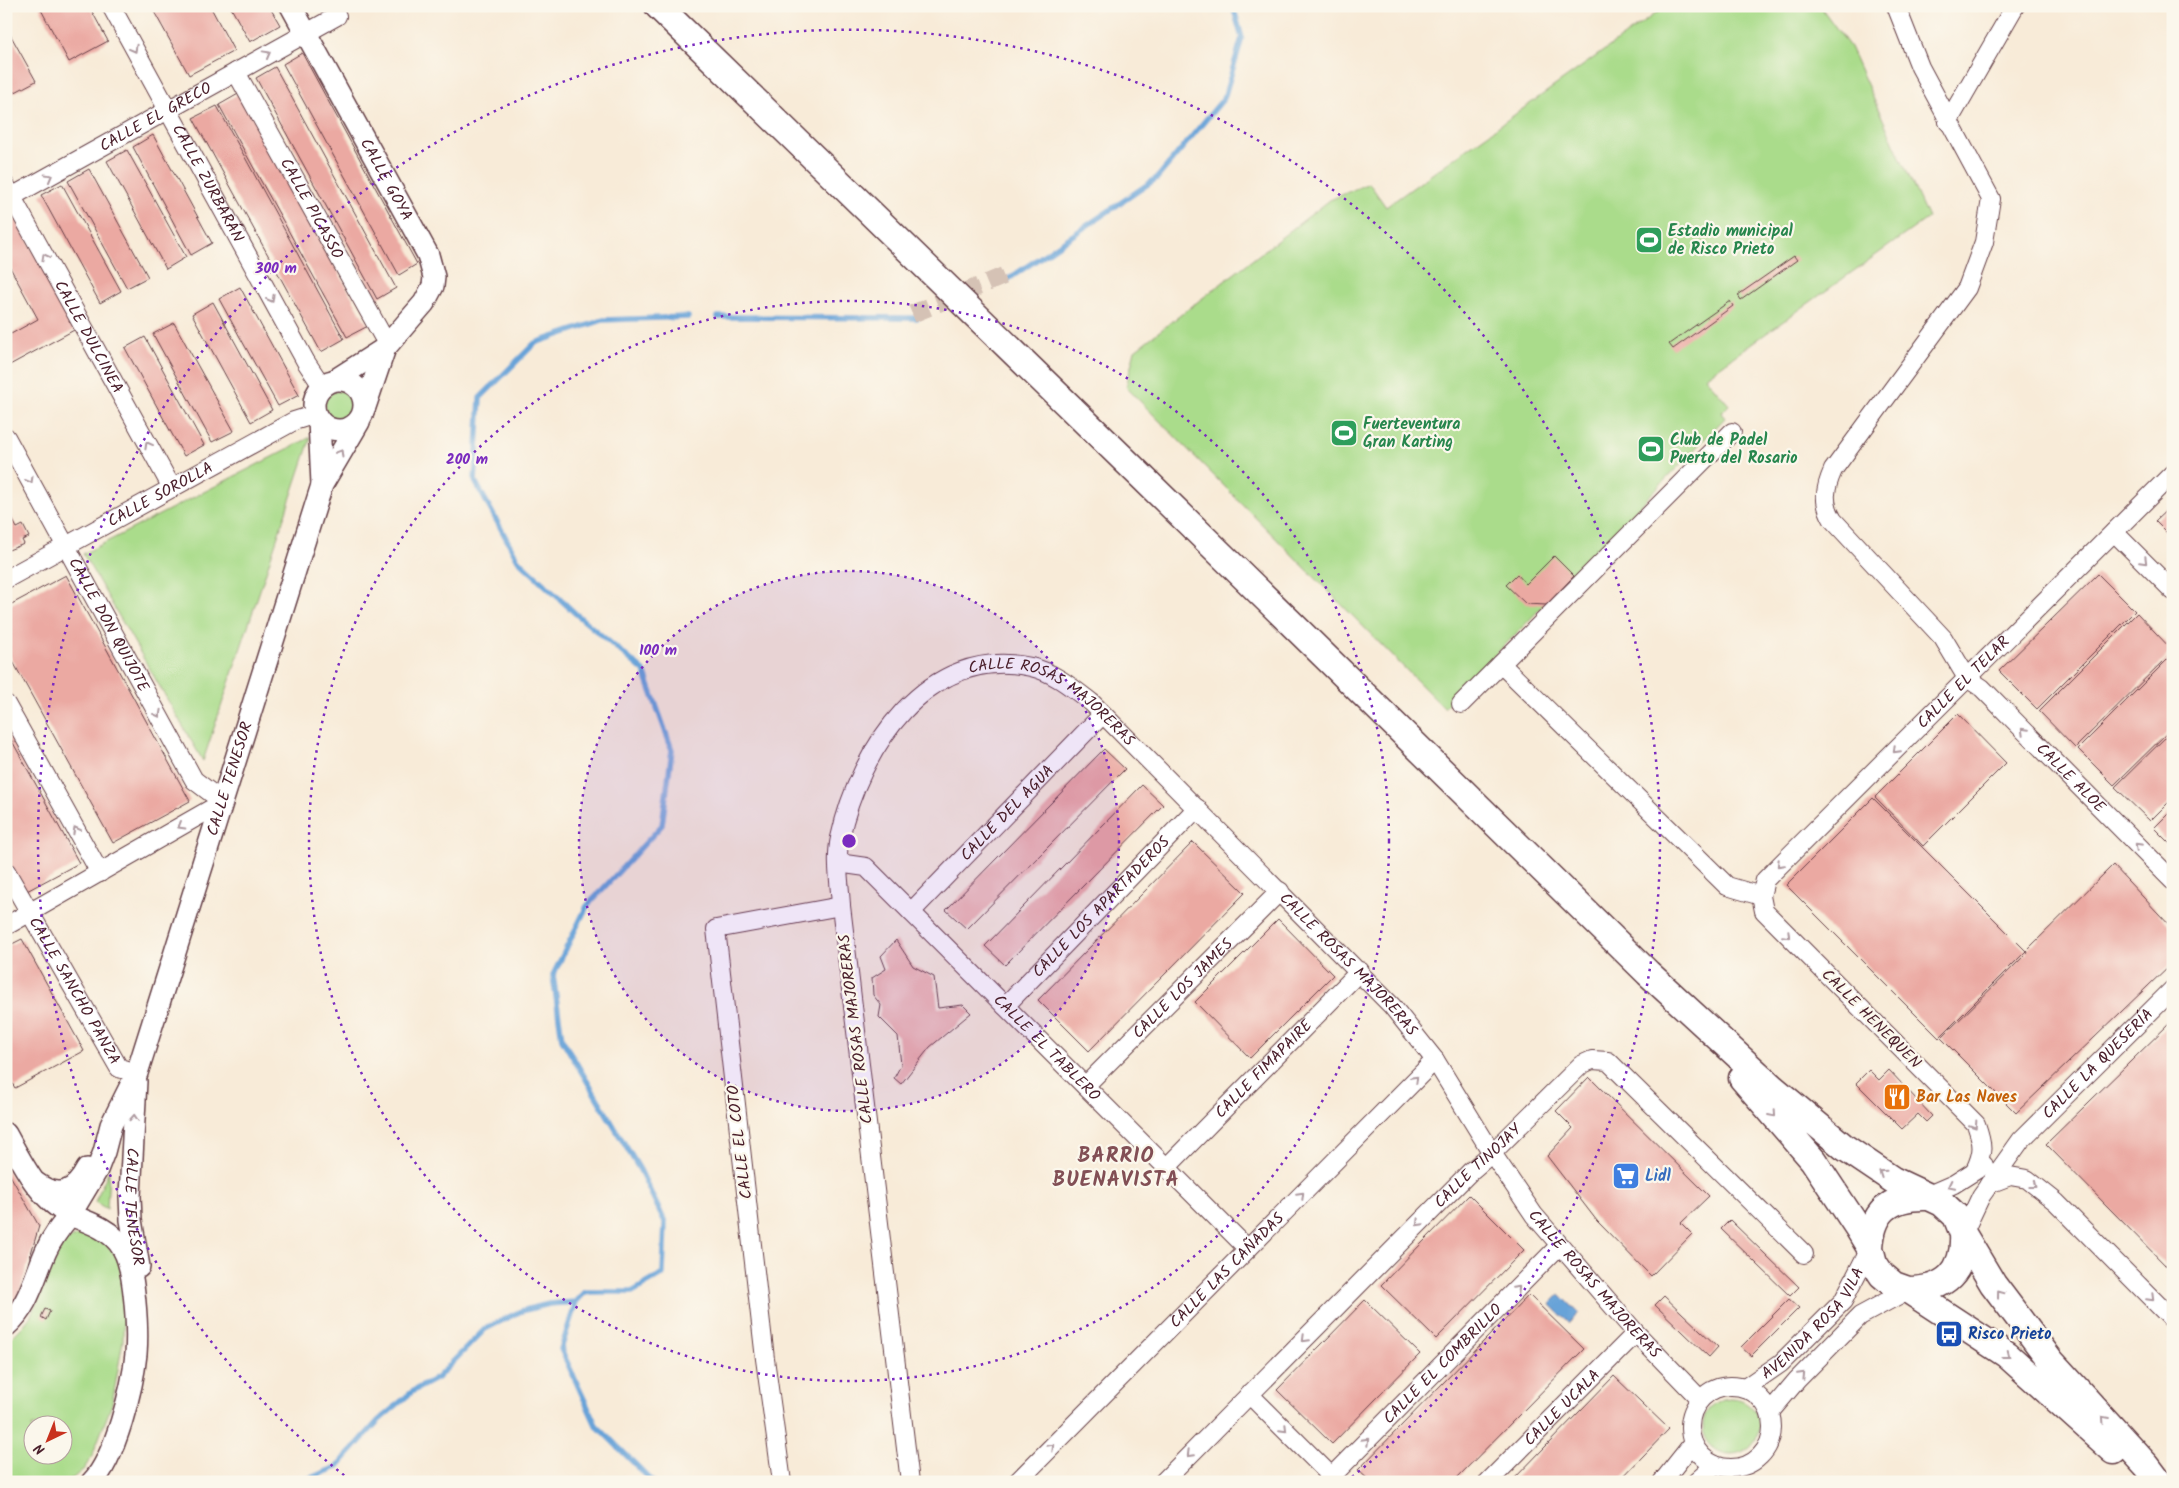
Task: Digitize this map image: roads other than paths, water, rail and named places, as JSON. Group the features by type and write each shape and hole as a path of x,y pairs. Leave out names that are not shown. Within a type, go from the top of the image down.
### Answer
{"main road":[{"path":"658,6 1648,973 1773,1088 1844,1147 1893,1180 1942,1203 1956,1216 1963,1234 1992,1284 2051,1360 2147,1466 2158,1482"},
{"path":"1648,973 1813,1160 1870,1248 1874,1263 1882,1275 1894,1285 1908,1290 2008,1355 2147,1482"},
{"path":"1870,1248 1871,1231 1878,1215 1891,1203 1907,1197 1924,1196"},
{"path":"1908,1290 1924,1290 1938,1286 1951,1276 1959,1264 1964,1249 1963,1234"}],"street":[{"name":"CALLE ZURBARÁN","path":"111,6 306,362 329,383"},
{"name":"CALLE GOYA","path":"291,6 428,255 434,277 430,294 386,346 329,383"},
{"path":"1896,6 1920,68 1991,199 1984,242 1967,288 1833,470 1828,481 1825,500 1833,520 1943,638 1967,678"},
{"path":"1948,122 2016,6"},
{"name":"CALLE EL GRECO","path":"8,194 168,110 337,16"},
{"name":"CALLE PICASSO","path":"236,72 386,346"},
{"name":"CALLE DULCINEA","path":"8,194 172,488"},
{"name":"CALLE GOYA","path":"362,414 386,346"},
{"path":"342,380 355,385 361,391 362,414 345,430 330,428 317,417 315,399 329,383 342,380"},
{"name":"CALLE TENESOR","path":"6,1326 15,1319 26,1303 52,1238 70,1215 97,1170 111,1124 136,1073 322,484 362,414"},
{"name":"CALLE SOROLLA","path":"6,579 294,421 317,417"},
{"name":"CALLE TENESOR","path":"317,417 322,484"},
{"path":"1461,704 1732,432"},
{"name":"CALLE DON QUIJOTE","path":"6,437 194,780 223,802"},
{"name":"CALLE EL TELAR","path":"1761,896 1765,880 2173,473"},
{"path":"2114,532 2173,591"},
{"name":"CALLE ROSAS MAJORERAS","path":"910,1482 841,906 838,863 842,831 852,799 868,760 886,731 911,703 941,679 969,668 1006,664 1032,667 1062,680 1103,714 1360,972 1392,1006 1435,1060 1492,1153 1534,1215 1636,1333 1700,1399"},
{"path":"1501,664 1727,886 1761,896"},
{"name":"CALLE ALOE","path":"1967,678 1982,688 2173,881"},
{"path":"6,704 100,873"},
{"name":"CALLE DEL AGUA","path":"911,912 1103,714"},
{"path":"6,926 223,802"},
{"name":"CALLE LOS APARTADEROS","path":"1004,1006 1197,808"},
{"name":"CALLE EL TABLERO","path":"838,863 866,867 1248,1249"},
{"name":"CALLE SANCHO PANZA","path":"6,871 119,1068 136,1073"},
{"name":"CALLE LOS JAMES","path":"1085,1086 1280,891"},
{"name":"CALLE HENEQUEN","path":"1761,896 1764,911 1976,1124 1982,1141 1982,1156 1975,1170"},
{"name":"CALLE EL COTO","path":"782,1482 765,1359 716,929 841,906"},
{"name":"CALLE FIMAPAIRE","path":"1166,1168 1360,972"},
{"name":"CALLE LA QUESERÍA","path":"1963,1234 1971,1215 1990,1184 2021,1140 2173,989"},
{"name":"CALLE LAS CAÑADAS","path":"1017,1482 1435,1060"},
{"name":"CALLE TINOJAY","path":"1163,1482 1471,1171 1492,1153 1581,1065 1592,1060 1608,1061 1804,1254"},
{"name":"CALLE TENESOR","path":"136,1073 130,1196 131,1220 143,1286 137,1341"},
{"path":"36,1183 52,1192 60,1193 70,1189 82,1179 111,1124"},
{"path":"6,1134 26,1170 52,1203 70,1215 108,1232 124,1249 130,1269 137,1341 136,1356 126,1405 110,1452 95,1480"},
{"name":"CALLE LA QUESERÍA","path":"1924,1196 1954,1184 2021,1140"},
{"path":"1990,1184 2010,1176 2026,1179 2056,1202 2173,1320"},
{"name":"CALLE EL COMBRILLO","path":"1332,1480 1559,1246"},
{"name":"AVENIDA ROSA VILA","path":"1745,1388 1781,1363 1843,1301 1870,1248"},
{"name":"AVENIDA ROSA VILA","path":"1770,1412 1797,1380 1860,1316 1908,1290"},
{"name":"CALLE UCALA","path":"1488,1482 1636,1333"},
{"path":"1722,1387 1745,1388 1755,1393 1770,1412 1773,1426 1771,1439 1765,1452 1755,1461 1742,1468 1729,1469 1715,1466 1706,1460 1693,1443 1690,1431 1691,1418 1700,1399 1712,1390 1722,1387"},
{"path":"1249,1394 1332,1480"},
{"path":"1662,1482 1693,1443"},
{"path":"1696,1482 1715,1466"}],"water":[{"path":"1560,1294 1579,1313 1569,1323 1550,1304"}],"waterway":[{"path":"1007,280 1157,178 1224,98 1242,38 1233,6"},
{"path":"653,1482 596,1425 561,1349 576,1302 585,1292 632,1292 663,1274 665,1222 640,1170 562,1039 553,975 587,906 662,825 672,750 644,671 576,614 518,560 475,481 480,398 535,343 603,320 688,317"},
{"path":"718,317 917,318"},
{"path":"301,1482 337,1467 378,1421 413,1391 437,1378 485,1329 521,1311 549,1304 576,1302"}],"tunnel":[{"path":"912,314 1006,275"}],"place":[{"name":"Estadio municipal de Risco Prieto","path":"1649,240"},
{"name":"Fuerteventura Gran Karting","path":"1344,433"},
{"name":"Club de Padel Puerto del Rosario","path":"1651,449"},
{"name":"Bar Las Naves","path":"1897,1097"},
{"name":"Lidl","path":"1626,1176"},
{"name":"Risco Prieto","path":"1949,1334"}],"district":[{"name":"BARRIO BUENAVISTA","path":"1116,1168"}]}
